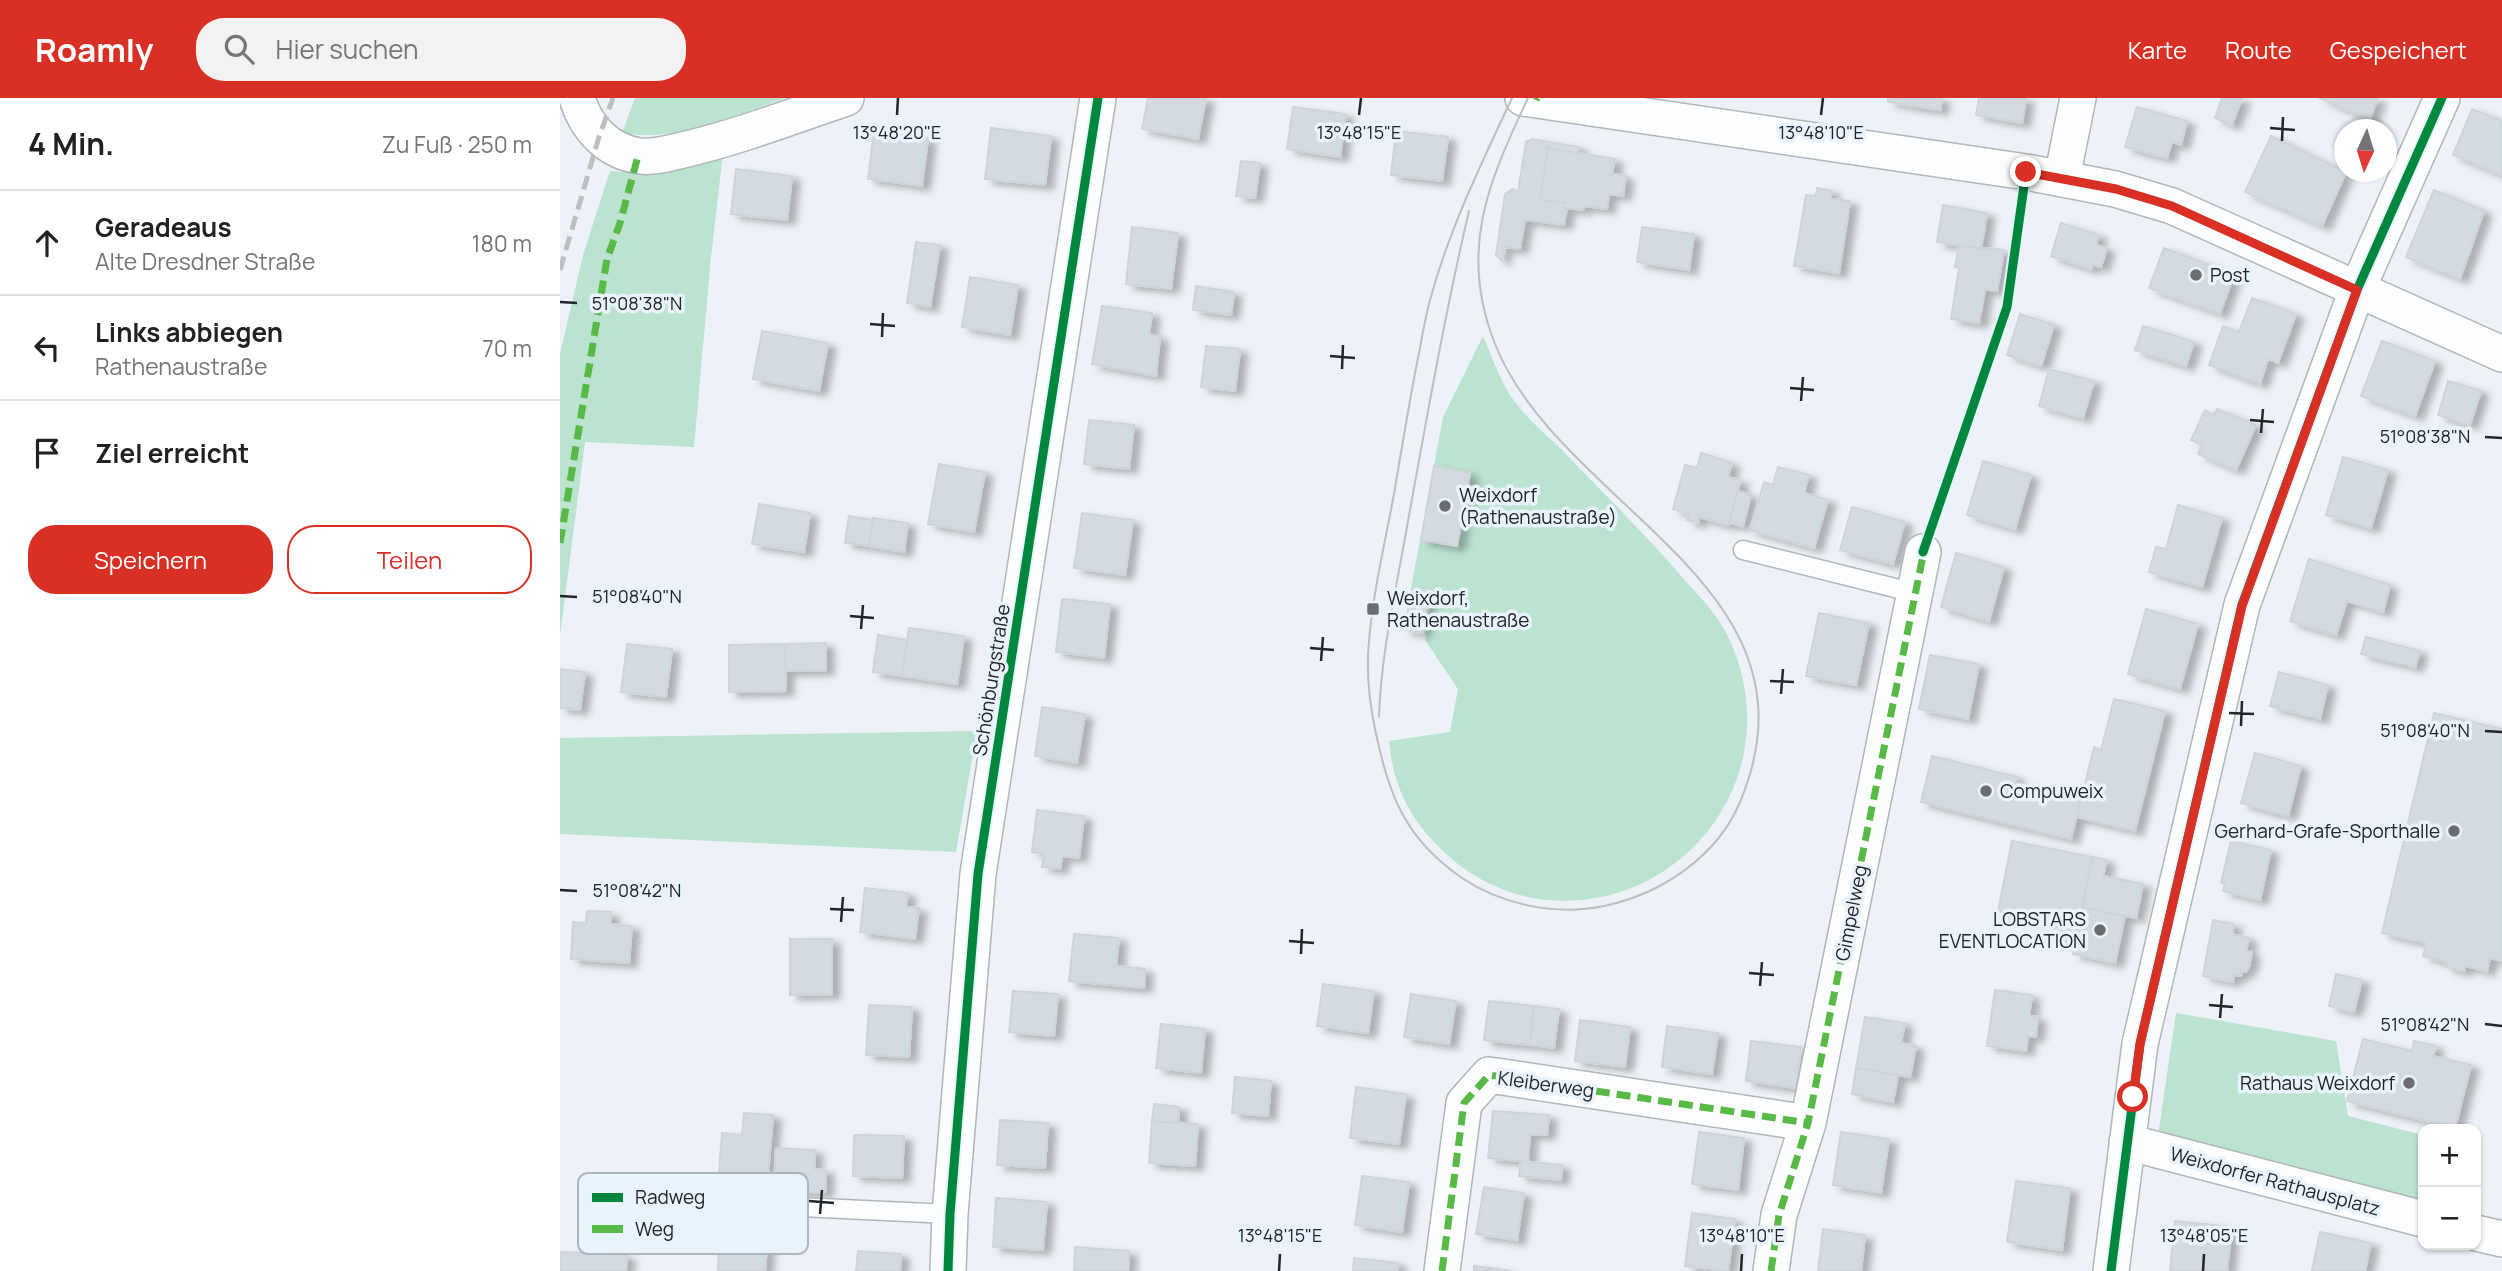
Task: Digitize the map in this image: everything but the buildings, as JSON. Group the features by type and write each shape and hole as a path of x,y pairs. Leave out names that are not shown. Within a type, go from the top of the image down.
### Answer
{"street":[{"path":"577,98 588,125 599,137 617,150 638,156 656,156 725,140 846,98"},
{"name":"Schönburgstraße","path":"948,1271 950,1214 978,874 1098,98"},
{"path":"1523,98 2062,178 2116,189 2172,206 2502,354"},
{"path":"2062,178 2078,98"},
{"path":"2111,1271 2140,1044 2242,606 2357,290 2442,98"},
{"name":"Gimpelweg","path":"1771,1271 1779,1215 1808,1123 1923,552"},
{"name":"Kleiberweg","path":"1441,1271 1464,1103 1489,1075 1808,1123"},
{"name":"Weixdorfer Rathausplatz","path":"2127,1142 2418,1218"},
{"path":"2481,1234 2502,1240"}],"lane":[{"path":"1743,551 1915,593"},
{"path":"808,1207 950,1214"}],"green space":[{"path":"635,98 785,98 683,131 642,135 622,133"},
{"path":"723,153 694,447 585,442 560,636 560,354 583,255 610,171 653,175"},
{"path":"1483,336 1498,373 1513,399 1528,418 1648,539 1705,603 1730,640 1742,673 1747,709 1745,745 1742,762 1723,809 1693,848 1656,876 1613,894 1567,901 1521,895 1476,877 1426,833 1409,809 1394,771 1389,741 1450,732 1458,689 1425,640 1433,590 1411,588 1443,417"},
{"path":"977,731 956,852 560,834 560,738"},
{"path":"2176,1013 2336,1041 2348,1116 2418,1134 2418,1200 2158,1136"}],"tram line":[{"path":"1512,98 1456,223 1428,308 1373,604 1368,652 1371,707 1393,795 1413,831 1442,863 1478,887 1512,901 1549,909 1586,909 1646,892 1685,870 1702,856 1730,822 1740,802 1758,727 1749,662 1720,605 1676,554 1574,455 1528,402 1495,344 1484,310 1479,278 1483,218 1501,159 1528,98"},
{"path":"1379,717 1390,619 1437,365 1469,211"}],"railway":[{"path":"560,270 613,98"}],"marked path":[{"path":"560,543 607,259 638,156"},
{"path":"1771,1271 1779,1215 1808,1123 1925,546"},
{"path":"1442,1271 1464,1103 1489,1075 1808,1123"}],"cycle path":[{"path":"948,1271 950,1214 978,874 1098,98"},
{"path":"2111,1271 2140,1044 2242,605 2357,290 2442,98"},
{"path":"1923,552 2007,307 2026,172"}],"place":[{"name":"Post","path":"2196,275"},
{"name":"Weixdorf (Rathenaustraße)","path":"1445,506"},
{"name":"Weixdorf, Rathenaustraße","path":"1373,609"},
{"name":"Compuweix","path":"1986,791"},
{"name":"Gerhard-Grafe-Sporthalle","path":"2454,831"},
{"name":"LOBSTARS EVENTLOCATION","path":"2100,930"},
{"name":"Rathaus Weixdorf","path":"2409,1083"}],"route":[{"path":"2026,172 2116,189 2172,206 2357,290 2242,606 2140,1044 2133,1097"}]}
